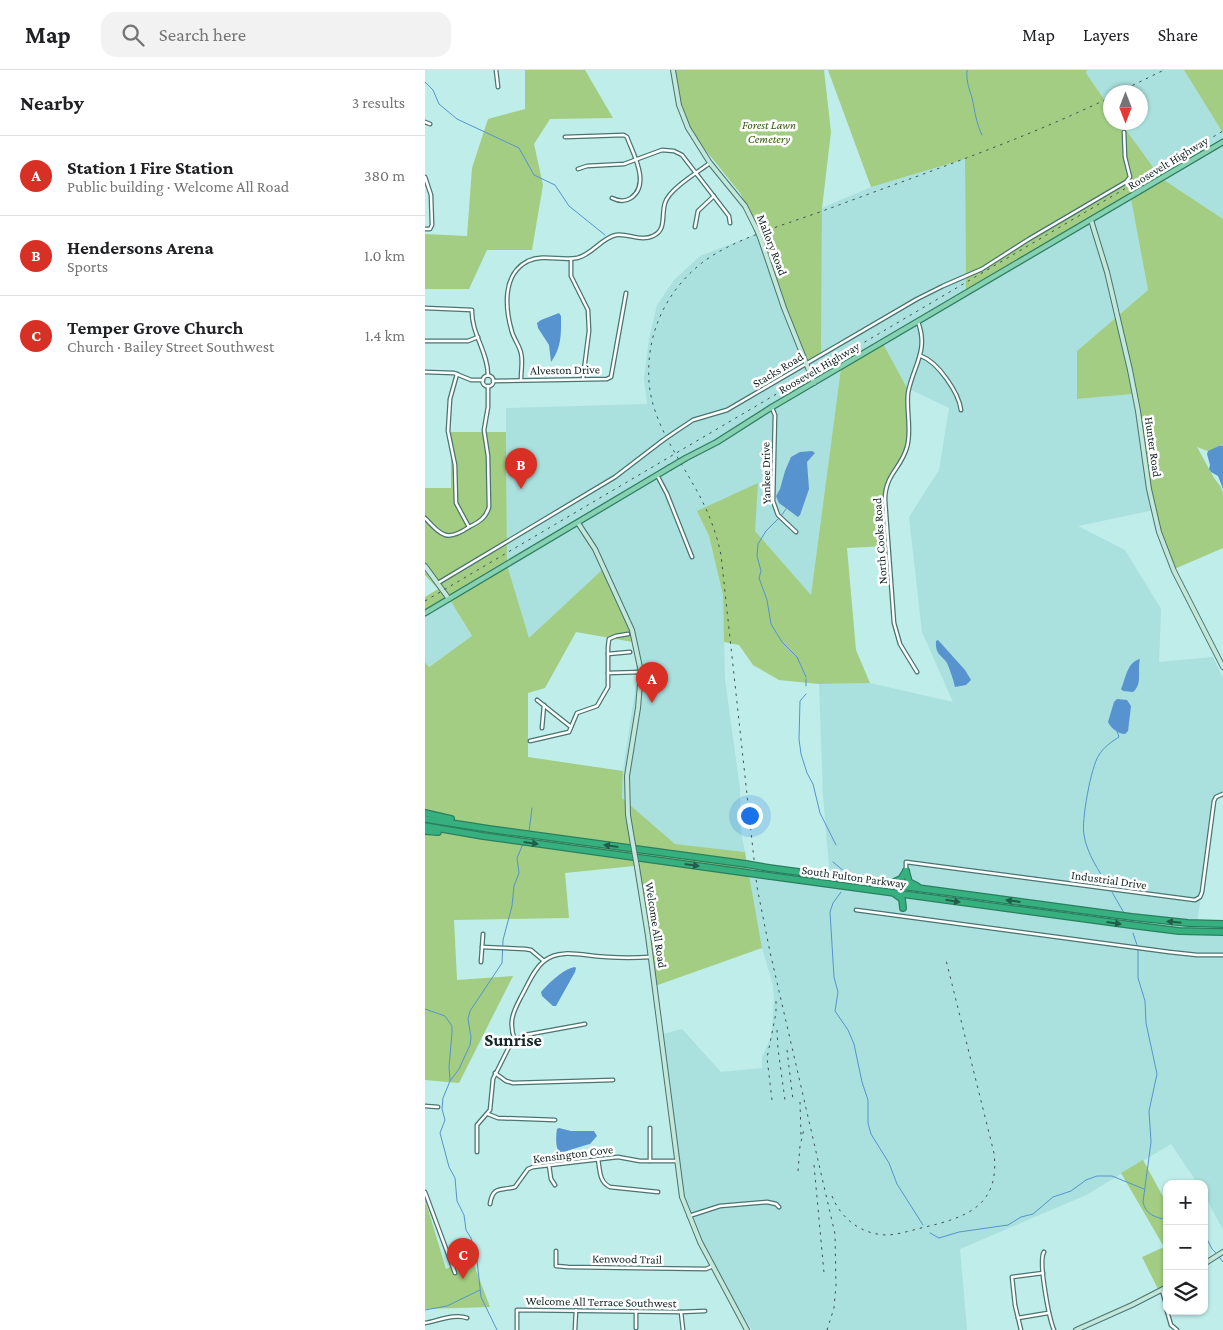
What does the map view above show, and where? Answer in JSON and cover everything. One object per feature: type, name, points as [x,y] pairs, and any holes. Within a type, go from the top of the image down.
[{"type":"highway","points":[[425,813],[489,829]]},
{"type":"highway","points":[[425,818],[489,829]]},
{"type":"highway","points":[[425,826],[483,836]]},
{"type":"highway","name":"South Fulton Parkway","points":[[489,829],[1171,922],[1223,924]]},
{"type":"highway","points":[[425,831],[483,836]]},
{"type":"highway","name":"South Fulton Parkway","points":[[483,836],[1156,928],[1223,932]]},
{"type":"highway","points":[[883,883],[899,881],[904,877],[906,871]]},
{"type":"highway","points":[[906,871],[911,884],[930,890]]},
{"type":"highway","points":[[892,892],[902,899],[903,908]]},
{"type":"highway","points":[[903,908],[907,899],[916,895]]},
{"type":"main road","name":"Roosevelt Highway","points":[[425,613],[1223,142]]},
{"type":"street","points":[[496,70],[498,87]]},
{"type":"street","name":"Mallory Road","points":[[673,70],[677,96],[682,114],[689,128],[710,163],[745,206],[757,230],[814,383]]},
{"type":"street","points":[[425,122],[430,124]]},
{"type":"street","name":"Stacks Road","points":[[438,583],[615,477],[671,434],[693,420],[727,410],[917,299],[982,269],[1126,182],[1130,177],[1125,157],[1124,132]]},
{"type":"street","points":[[565,136],[624,135],[627,137],[641,181],[632,197],[617,201],[612,198]]},
{"type":"street","points":[[578,170],[587,166],[624,164],[662,150],[674,151],[682,154],[697,173],[729,216],[730,223]]},
{"type":"street","points":[[521,379],[521,353],[512,332],[507,301],[508,284],[513,272],[528,261],[537,259],[571,259],[585,255],[607,238],[617,235],[649,238],[659,233],[662,228],[665,203],[668,198],[710,163]]},
{"type":"street","points":[[425,177],[431,195],[432,227],[425,229]]},
{"type":"street","points":[[695,227],[698,211],[713,196]]},
{"type":"street","name":"Hunter Road","points":[[1091,220],[1107,272],[1130,370],[1149,489],[1159,529],[1174,571],[1223,667]]},
{"type":"street","points":[[571,259],[571,276],[588,310],[589,330],[583,378]]},
{"type":"street","name":"Alveston Drive","points":[[493,381],[607,378],[612,376],[626,293]]},
{"type":"street","points":[[425,308],[472,310],[472,320],[488,367],[488,375]]},
{"type":"street","name":"North Cooks Road","points":[[917,672],[900,644],[894,623],[885,500],[887,482],[903,459],[907,447],[909,435],[908,394],[921,356],[922,337],[918,322]]},
{"type":"street","points":[[425,341],[468,342],[478,337]]},
{"type":"street","points":[[921,356],[927,358],[946,378],[961,402],[961,410]]},
{"type":"street","points":[[425,372],[457,374],[471,380],[483,380]]},
{"type":"street","points":[[457,374],[451,394],[448,431],[456,470],[456,503],[469,527]]},
{"type":"street","points":[[483,380],[488,375]]},
{"type":"street","points":[[488,375],[492,377],[493,381],[488,386]]},
{"type":"street","points":[[483,380],[483,384],[488,386]]},
{"type":"street","points":[[425,518],[437,531],[445,536],[456,534],[487,514],[489,507],[489,456],[484,430],[488,407],[488,386]]},
{"type":"street","name":"Yankee Drive","points":[[772,407],[775,415],[773,501],[778,515],[796,532]]},
{"type":"street","points":[[657,475],[667,494],[692,557]]},
{"type":"street","name":"Welcome All Road","points":[[578,523],[595,549],[629,624],[641,672],[638,708],[627,776],[628,815],[650,957],[682,1197],[713,1266],[747,1330]]},
{"type":"street","points":[[425,566],[449,599]]},
{"type":"street","points":[[530,741],[569,732],[577,713],[597,706],[608,687],[609,639],[628,634]]},
{"type":"street","points":[[608,654],[630,652]]},
{"type":"street","points":[[608,673],[641,672]]},
{"type":"street","points":[[537,700],[571,727]]},
{"type":"street","points":[[542,728],[544,705]]},
{"type":"street","name":"Industrial Drive","points":[[906,871],[906,862],[1195,900],[1200,897],[1202,892],[1214,801],[1216,797],[1223,794]]},
{"type":"street","points":[[902,917],[903,908]]},
{"type":"street","points":[[856,910],[1169,952],[1223,955]]},
{"type":"street","points":[[481,962],[483,934]]},
{"type":"street","points":[[482,947],[525,948],[531,950],[544,961]]},
{"type":"street","points":[[515,1040],[511,1027],[513,1013],[534,973],[544,961],[556,955],[570,954],[602,957],[650,957]]},
{"type":"street","points":[[477,1152],[477,1125],[491,1110],[492,1084],[509,1047],[515,1040],[525,1035],[585,1024]]},
{"type":"street","points":[[495,1074],[513,1083],[613,1080]]},
{"type":"street","points":[[425,1106],[438,1106]]},
{"type":"street","points":[[488,1114],[498,1118],[555,1120]]},
{"type":"street","points":[[650,1128],[650,1161]]},
{"type":"street","name":"Kensington Cove","points":[[491,1204],[491,1195],[495,1191],[515,1187],[527,1169],[617,1157],[650,1161],[677,1161]]},
{"type":"street","points":[[598,1159],[601,1179],[605,1185],[657,1192]]},
{"type":"street","points":[[549,1165],[551,1179],[555,1185]]},
{"type":"street","points":[[425,1192],[455,1273]]},
{"type":"street","points":[[689,1216],[713,1208],[727,1206],[767,1202],[776,1204],[779,1207]]},
{"type":"street","name":"Kenwood Trail","points":[[556,1251],[556,1266],[706,1269],[713,1266]]},
{"type":"street","points":[[1044,1252],[1041,1255],[1048,1313],[1054,1330]]},
{"type":"street","points":[[1208,1261],[1223,1252]]},
{"type":"street","points":[[1021,1330],[1012,1277],[1043,1273]]},
{"type":"street","points":[[1076,1330],[1163,1291]]},
{"type":"street","name":"Welcome All Terrace Southwest","points":[[517,1330],[517,1310],[705,1311]]},
{"type":"street","points":[[575,1330],[576,1310]]},
{"type":"street","points":[[636,1312],[636,1328]]},
{"type":"street","points":[[681,1312],[683,1330]]},
{"type":"street","points":[[1018,1318],[1048,1313]]},
{"type":"street","points":[[1168,1315],[1171,1325],[1177,1330]]},
{"type":"street","points":[[425,1323],[462,1316],[467,1318]]},
{"type":"shaded area","points":[[1087,70],[1184,70],[1223,133],[1223,219],[1161,178],[1126,130],[1148,130],[1148,85],[1103,85],[1103,98],[1086,73]]},
{"type":"shaded area","points":[[965,159],[966,292],[1131,198],[1148,290],[1077,351],[1077,399],[1133,394],[1154,510],[1078,526],[1125,550],[1161,609],[1159,662],[1213,657],[1223,678],[1223,796],[1216,799],[1196,929],[1223,926],[1223,1230],[1208,1202],[1208,1180],[1195,1180],[1171,1144],[1086,1195],[960,1249],[967,1330],[752,1330],[726,1291],[687,1218],[659,1035],[682,1029],[721,1072],[762,1068],[762,1057],[771,1037],[774,999],[773,985],[762,948],[748,869],[830,879],[823,796],[819,684],[870,683],[953,702],[922,632],[909,517],[939,470],[949,408],[907,388],[881,340],[841,368],[811,595],[755,531],[697,511],[709,536],[723,595],[725,679],[740,789],[741,833],[745,852],[675,844],[622,798],[623,771],[636,684],[636,660],[633,640],[621,606],[602,571],[529,639],[507,565],[506,408],[647,404],[644,378],[649,339],[657,305],[674,280],[700,256],[757,234],[821,355],[822,208],[871,187]]},
{"type":"shaded area","points":[[450,600],[472,637],[428,667],[425,662],[425,615]]},
{"type":"green space","points":[[525,70],[585,70],[613,118],[550,119],[534,144],[543,185],[532,250],[487,250],[469,289],[425,289],[425,234],[467,236],[472,168],[488,119],[525,109]]},
{"type":"green space","name":"Forest Lawn Cemetery","points":[[675,70],[824,70],[831,132],[822,208],[821,355],[805,363],[757,234],[761,232],[740,193],[703,147],[689,125],[679,96]]},
{"type":"green space","points":[[828,70],[1087,70],[1086,73],[1103,98],[1103,130],[1126,130],[1161,178],[1223,219],[1223,457],[1197,447],[1223,493],[1223,548],[1172,570],[1154,510],[1133,394],[1077,399],[1077,351],[1148,290],[1131,199],[966,292],[965,159],[871,187]]},
{"type":"green space","points":[[1184,70],[1223,70],[1223,133]]},
{"type":"green space","points":[[881,340],[907,388],[909,437],[906,450],[885,491],[888,546],[847,548],[856,650],[870,683],[819,684],[779,680],[753,665],[739,645],[724,642],[723,595],[709,536],[697,511],[758,483],[755,531],[811,595],[841,368]]},
{"type":"green space","points":[[451,432],[506,432],[507,565],[529,638],[602,570],[621,606],[633,642],[576,632],[545,688],[528,693],[528,757],[623,771],[622,798],[675,844],[745,852],[762,948],[655,986],[634,866],[565,873],[569,918],[454,920],[457,980],[513,976],[459,1083],[425,1080],[425,829],[441,827],[425,818],[425,662],[429,667],[472,636],[450,600],[425,615],[425,597],[438,589],[425,575],[425,488],[451,488]]},
{"type":"green space","points":[[1143,1160],[1163,1197],[1163,1245],[1121,1173]]},
{"type":"green space","points":[[425,1199],[446,1269],[471,1257],[490,1307],[425,1309]]},
{"type":"green space","points":[[1163,1247],[1163,1289],[1159,1291],[1142,1257]]},
{"type":"water","points":[[559,313],[561,316],[560,340],[551,362],[549,345],[538,328],[537,323]]},
{"type":"water","points":[[1223,446],[1223,489],[1218,476],[1209,469],[1210,465],[1207,454],[1208,451]]},
{"type":"water","points":[[812,451],[815,453],[807,462],[809,489],[798,517],[779,503],[776,496],[791,457],[800,452]]},
{"type":"water","points":[[938,640],[965,670],[971,680],[966,685],[955,687],[947,663],[937,649],[936,641]]},
{"type":"water","points":[[1140,659],[1139,681],[1136,689],[1133,692],[1123,691],[1121,689],[1127,671],[1132,663]]},
{"type":"water","points":[[1117,699],[1127,700],[1131,706],[1128,731],[1125,734],[1115,730],[1108,722],[1114,702]]},
{"type":"water","points":[[575,967],[575,972],[556,1006],[553,1006],[542,996],[541,992],[561,973]]},
{"type":"water","points":[[557,1129],[571,1131],[594,1131],[597,1136],[590,1144],[560,1153],[556,1142]]},
{"type":"waterway","points":[[967,70],[968,84],[982,135]]},
{"type":"waterway","points":[[425,82],[433,90],[439,104],[457,119],[519,148],[534,175],[555,185],[569,206],[605,235]]},
{"type":"waterway","points":[[781,516],[786,509]]},
{"type":"waterway","points":[[779,518],[766,531],[758,544],[757,556],[761,571],[759,578],[767,600],[771,624],[782,642],[797,657],[806,677]]},
{"type":"waterway","points":[[806,679],[806,686]]},
{"type":"waterway","points":[[806,694],[800,701],[799,739],[801,754],[813,784],[820,813],[836,845]]},
{"type":"waterway","points":[[1109,887],[1088,849],[1083,828],[1085,807],[1096,761],[1101,752],[1119,737],[1117,731]]},
{"type":"waterway","points":[[529,832],[532,808]]},
{"type":"waterway","points":[[497,1330],[481,1297],[477,1260],[471,1238],[466,1230],[464,1215],[457,1201],[455,1178],[449,1167],[440,1133],[445,1120],[442,1109],[443,1098],[470,1045],[471,1037],[468,1019],[470,1011],[502,963],[503,940],[512,906],[514,886],[519,873],[517,858],[523,844]]},
{"type":"waterway","points":[[833,862],[845,872]]},
{"type":"waterway","points":[[841,892],[833,903],[830,912],[834,977],[838,992],[835,1011],[848,1030],[854,1044],[868,1100],[868,1123],[871,1134],[889,1163],[897,1184],[923,1225]]},
{"type":"waterway","points":[[1112,892],[1124,913]]},
{"type":"waterway","points":[[1133,933],[1137,945]]},
{"type":"waterway","points":[[1138,950],[1138,978],[1145,1001],[1146,1023],[1157,1074],[1149,1111],[1151,1142],[1143,1202],[1149,1213],[1163,1219]]},
{"type":"waterway","points":[[425,1009],[445,1016],[452,1026],[450,1080]]},
{"type":"waterway","points":[[930,1233],[939,1238],[959,1232],[1008,1225],[1021,1217],[1033,1214],[1053,1197],[1071,1191],[1086,1180],[1097,1176],[1112,1176],[1144,1189]]},
{"type":"waterway","points":[[1208,1241],[1216,1253]]},
{"type":"waterway","points":[[1219,1257],[1223,1262]]},
{"type":"waterway","points":[[425,1310],[447,1306],[480,1290]]},
{"type":"railway","points":[[1133,85],[1164,70]]},
{"type":"railway","points":[[827,1330],[834,1308],[836,1285],[835,1234],[770,952],[757,887],[721,555],[713,527],[698,492],[659,423],[649,382],[650,349],[659,318],[675,290],[698,266],[711,256],[760,233],[1006,143],[1103,101]]},
{"type":"railway","points":[[425,601],[1223,131]]},
{"type":"railway","points":[[832,1196],[841,1212],[861,1229],[888,1235],[955,1219],[978,1206],[986,1197],[992,1185],[995,1171],[994,1153],[946,960]]},
{"type":"railway","points":[[772,1100],[767,1058],[776,1013],[776,999]]},
{"type":"railway","points":[[777,1030],[785,1100]]},
{"type":"railway","points":[[787,1050],[793,1100]]},
{"type":"railway","points":[[800,1102],[801,1135]]},
{"type":"railway","points":[[798,1171],[800,1146],[804,1129]]},
{"type":"railway","points":[[814,1165],[824,1273]]},
{"type":"place","name":"Hendersons Arena","points":[[521,489]]},
{"type":"place","name":"Station 1 Fire Station","points":[[652,703]]},
{"type":"place","name":"Temper Grove Church","points":[[463,1279]]},
{"type":"district","name":"Sunrise","points":[[513,1040]]}]
